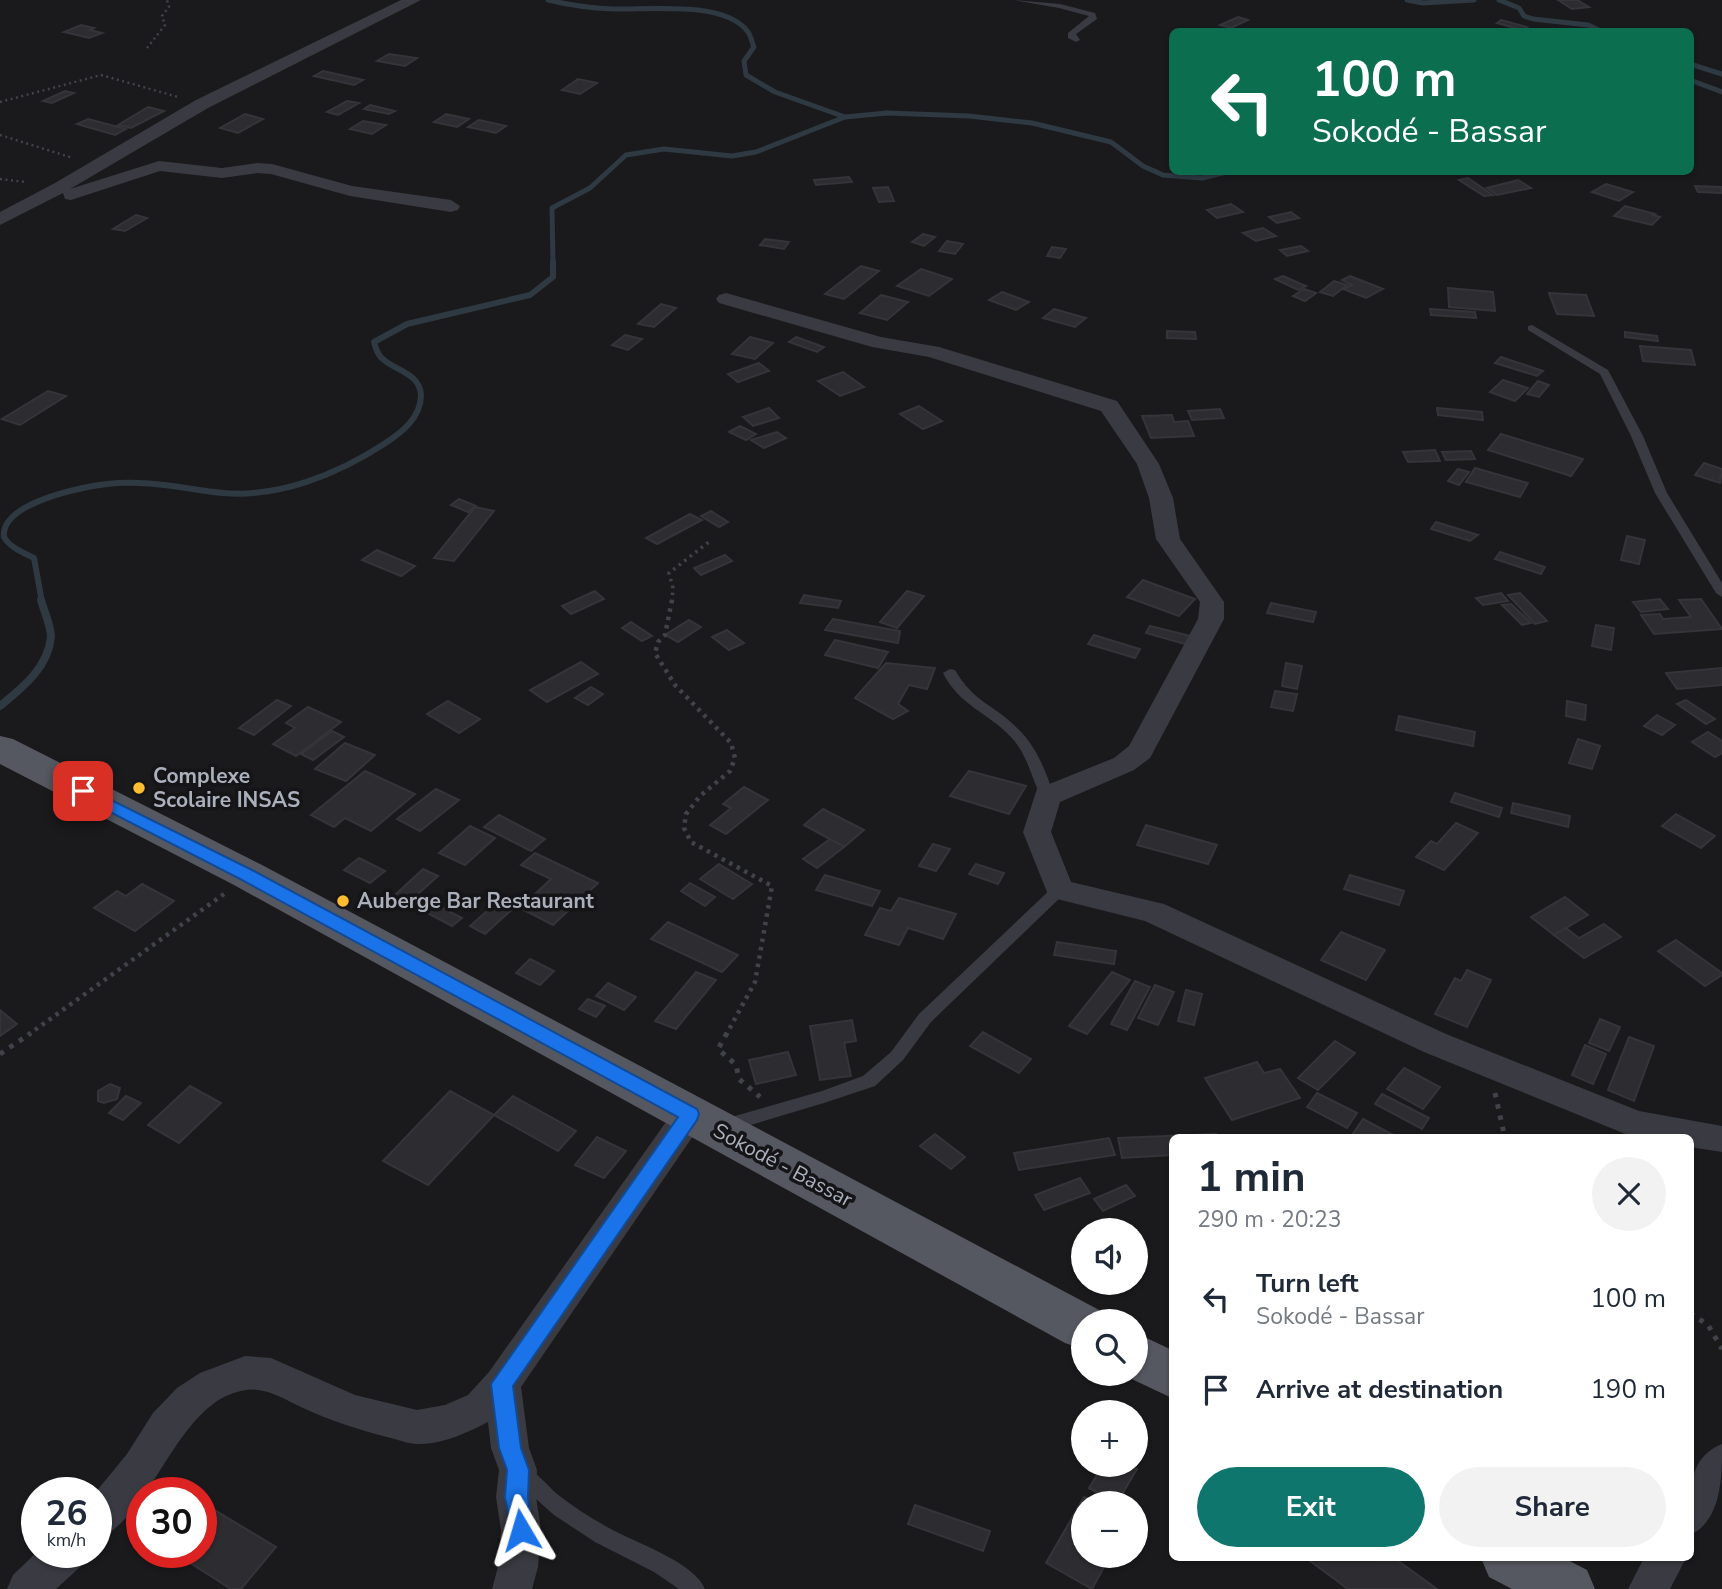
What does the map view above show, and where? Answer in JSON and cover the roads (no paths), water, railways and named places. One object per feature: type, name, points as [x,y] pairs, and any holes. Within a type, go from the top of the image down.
[{"type":"main road","name":"Sokodé - Bassar","points":[[0,748],[248,876],[1071,1321]]},
{"type":"main road","points":[[1148,1362],[1169,1373]]},
{"type":"main road","points":[[1515,1561],[1567,1589]]},
{"type":"street","points":[[0,219],[202,104],[413,0]]},
{"type":"street","points":[[0,219],[159,166],[222,173],[257,168],[272,169],[350,191],[451,206]]},
{"type":"street","points":[[726,299],[879,343],[932,351],[1109,406],[1148,464],[1161,498],[1168,539],[1213,602],[1210,619],[1140,752],[1124,764],[1047,796],[1037,832],[1059,890],[1153,912],[1488,1065],[1635,1124],[1693,1134]]},
{"type":"street","points":[[112,1502],[141,1467],[167,1425],[190,1400],[213,1385],[245,1373],[271,1375],[350,1412],[417,1427],[449,1422],[481,1407],[502,1384],[703,1122]]},
{"type":"street","points":[[1694,1134],[1722,1139]]},
{"type":"street","points":[[502,1384],[510,1448],[518,1470],[516,1497],[521,1530],[518,1567],[512,1589]]},
{"type":"street","points":[[1694,1509],[1722,1462]]},
{"type":"street","points":[[1648,1589],[1664,1561]]},
{"type":"street","points":[[27,1589],[50,1568]]},
{"type":"lane","points":[[1017,0],[1060,6],[1092,15],[1093,19],[1072,33],[1071,36],[1076,40]]},
{"type":"lane","points":[[1532,328],[1604,372],[1637,436],[1661,493],[1722,593]]},
{"type":"lane","points":[[950,673],[956,688],[981,710],[1013,731],[1035,760],[1047,796]]},
{"type":"lane","points":[[703,1122],[767,1114],[869,1081],[897,1056],[925,1018],[1059,890]]},
{"type":"lane","points":[[518,1470],[544,1497],[602,1535],[673,1569],[695,1589]]},
{"type":"waterway","points":[[548,0],[597,8],[685,9],[722,15],[737,22],[750,35],[754,47],[744,61],[746,75],[775,92],[845,117]]},
{"type":"waterway","points":[[1407,0],[1423,3],[1474,0]]},
{"type":"waterway","points":[[1499,0],[1519,8],[1524,16],[1533,19],[1594,28]]},
{"type":"waterway","points":[[1694,65],[1722,74]]},
{"type":"waterway","points":[[1694,82],[1722,92]]},
{"type":"waterway","points":[[845,117],[887,113],[969,116],[1032,123],[1111,142],[1143,166],[1163,175],[1202,178],[1214,175]]},
{"type":"waterway","points":[[553,264],[552,208],[590,188],[626,155],[664,149],[732,156],[756,152],[845,117]]},
{"type":"waterway","points":[[42,602],[34,558],[13,547],[4,537],[6,525],[16,514],[46,498],[97,485],[136,483],[244,494],[286,488],[328,474],[384,444],[403,430],[418,411],[421,395],[417,382],[382,358],[374,342],[407,324],[530,295],[553,277],[553,264]]},
{"type":"waterway","points":[[0,706],[33,676],[49,648],[51,633],[41,600]]},
{"type":"place","name":"Complexe Scolaire INSAS","points":[[139,788]]},
{"type":"place","name":"Auberge Bar Restaurant","points":[[343,901]]}]
